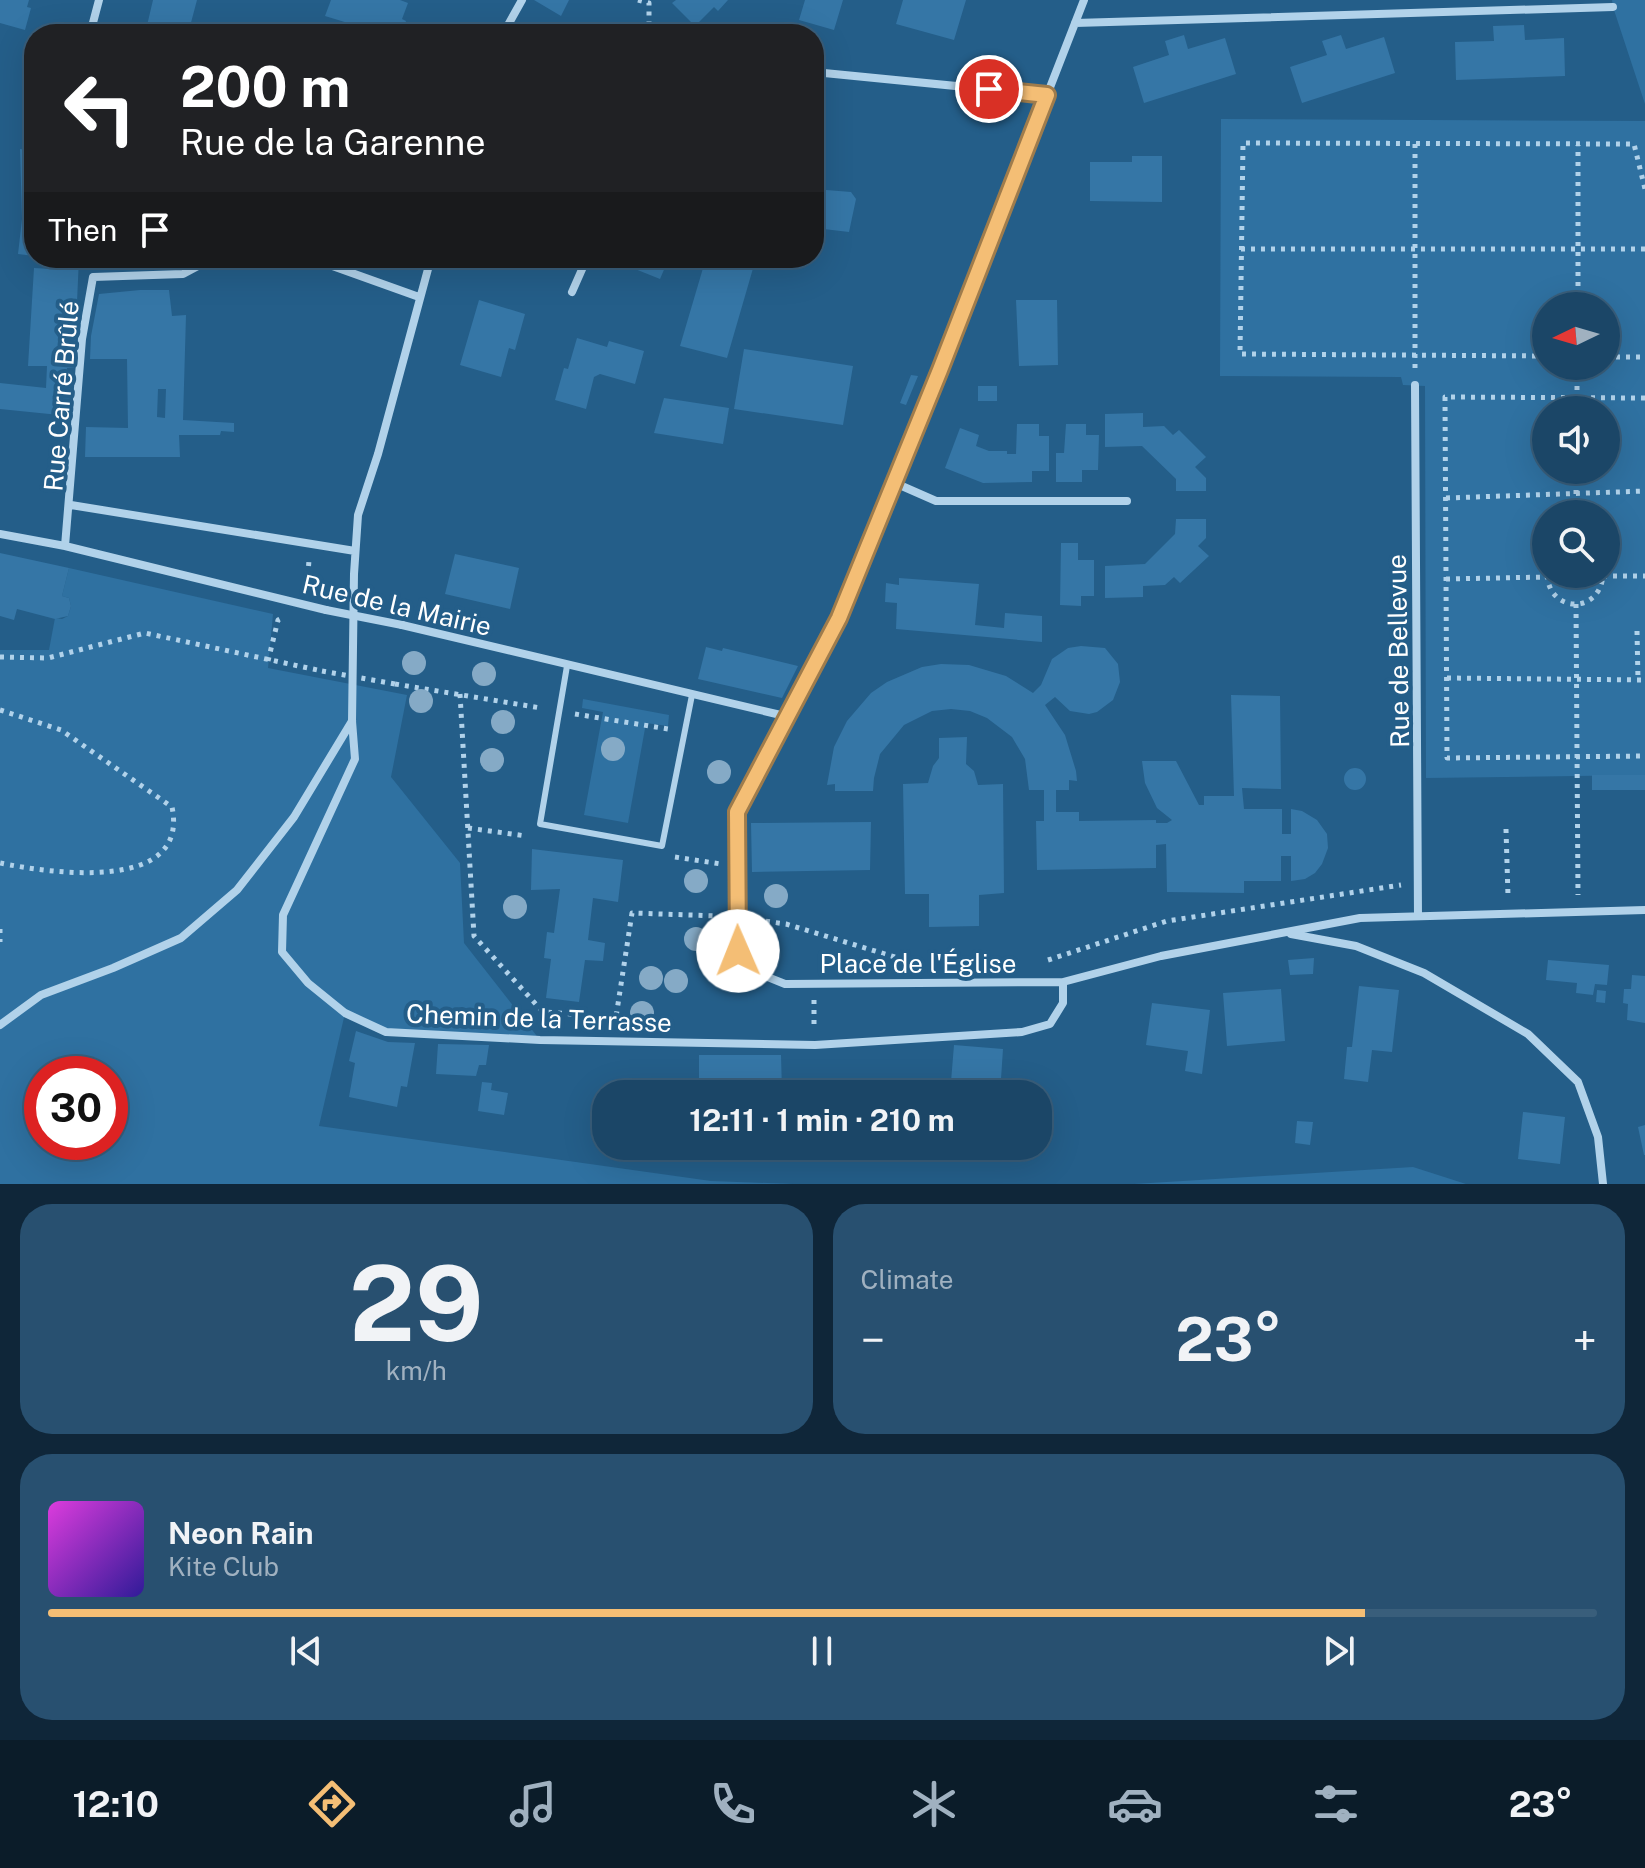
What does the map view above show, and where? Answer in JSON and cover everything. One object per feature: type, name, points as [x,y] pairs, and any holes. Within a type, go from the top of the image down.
[{"type":"street","points":[[93,24],[99,0]]},
{"type":"street","points":[[509,24],[522,0]]},
{"type":"street","points":[[738,916],[737,812],[839,618],[1084,0]]},
{"type":"street","points":[[1075,23],[1613,7]]},
{"type":"street","points":[[824,73],[1047,95]]},
{"type":"street","name":"Rue Carré Brûlé","points":[[65,546],[71,505],[82,339],[93,277],[183,274],[194,268]]},
{"type":"street","points":[[338,268],[419,297]]},
{"type":"street","name":"Chemin de la Terrasse","points":[[428,268],[378,454],[358,515],[352,721],[355,759],[283,915],[282,952],[308,983],[345,1013],[386,1032],[525,1040],[815,1045],[1022,1032],[1050,1024],[1063,1003],[1063,982]]},
{"type":"street","points":[[572,292],[583,268]]},
{"type":"street","name":"Rue de Bellevue","points":[[1415,385],[1418,916]]},
{"type":"street","points":[[895,483],[936,501],[1127,501]]},
{"type":"street","points":[[71,505],[355,551]]},
{"type":"street","name":"Rue de la Mairie","points":[[0,534],[65,546],[785,716]]},
{"type":"street","points":[[0,1025],[41,995],[181,938],[214,910],[237,890],[294,817],[352,721]]},
{"type":"street","points":[[1063,982],[1161,956],[1360,918],[1645,910]]},
{"type":"street","name":"Place de l'Église","points":[[738,916],[738,951],[755,972],[785,984],[1063,982]]},
{"type":"street","points":[[1285,932],[1356,946],[1424,973],[1528,1034],[1578,1082],[1598,1137],[1603,1184]]},
{"type":"lane","points":[[567,666],[540,824],[662,846],[692,695]]},
{"type":"path","points":[[638,0],[649,3],[649,24]]},
{"type":"path","points":[[1532,356],[1240,354],[1243,143],[1634,144],[1645,189]]},
{"type":"path","points":[[1415,144],[1415,385]]},
{"type":"path","points":[[1578,145],[1578,292]]},
{"type":"path","points":[[1241,249],[1645,249]]},
{"type":"path","points":[[1620,357],[1645,357]]},
{"type":"path","points":[[1532,398],[1445,397],[1447,758],[1645,756]]},
{"type":"path","points":[[1620,398],[1645,398]]},
{"type":"path","points":[[1576,484],[1576,500]]},
{"type":"path","points":[[1446,498],[1645,491]]},
{"type":"path","points":[[305,605],[310,545]]},
{"type":"path","points":[[1620,575],[1645,576]]},
{"type":"path","points":[[1446,579],[1532,576]]},
{"type":"path","points":[[1550,588],[1559,599],[1576,604],[1584,603],[1598,593],[1599,588]]},
{"type":"path","points":[[1576,604],[1575,757],[1579,912]]},
{"type":"path","points":[[268,661],[278,620]]},
{"type":"path","points":[[1447,678],[1642,680],[1637,631]]},
{"type":"path","points":[[0,657],[48,658],[145,633],[268,661],[395,684]]},
{"type":"path","points":[[460,694],[474,936],[543,1012],[616,1017],[632,913],[738,916],[786,924],[921,965]]},
{"type":"path","points":[[0,710],[61,730],[172,807],[176,824],[165,851],[137,868],[93,872],[38,871],[0,863]]},
{"type":"path","points":[[1506,829],[1509,914]]},
{"type":"path","points":[[1038,964],[1167,921],[1419,882]]},
{"type":"path","points":[[0,929],[0,942]]},
{"type":"shaded area","points":[[1612,0],[1645,0],[1645,104],[1613,7]]},
{"type":"shaded area","points":[[1221,119],[1645,121],[1645,775],[1426,778],[1425,386],[1403,385],[1401,377],[1220,376]]},
{"type":"shaded area","points":[[69,568],[273,614],[268,668],[407,695],[391,777],[460,863],[464,943],[540,1040],[386,1032],[345,1013],[319,1126],[711,1181],[793,1184],[0,1184],[0,650],[49,650],[55,618],[68,616],[71,606],[69,598],[62,596]]},
{"type":"shaded area","points":[[583,699],[669,715],[668,726],[646,723],[628,823],[584,815],[603,712],[582,708]]},
{"type":"shaded area","points":[[1413,1167],[1466,1184],[1134,1184]]},
{"type":"building","points":[[0,0],[29,0],[27,7],[31,8],[24,30],[0,23]]},
{"type":"building","points":[[153,0],[197,0],[191,24],[147,24]]},
{"type":"building","points":[[331,0],[400,0],[408,3],[402,19],[405,24],[351,24],[325,16]]},
{"type":"building","points":[[534,0],[569,0],[561,16]]},
{"type":"building","points":[[676,0],[728,0],[718,11],[714,7],[697,24],[693,24],[672,3]]},
{"type":"building","points":[[805,0],[843,0],[834,30],[824,27],[824,24],[799,20]]},
{"type":"building","points":[[903,0],[966,0],[954,40],[896,24]]},
{"type":"building","points":[[1524,25],[1525,40],[1564,38],[1565,76],[1456,80],[1455,42],[1494,41],[1493,26]]},
{"type":"building","points":[[1184,35],[1188,49],[1225,38],[1236,74],[1144,103],[1133,67],[1169,55],[1165,41]]},
{"type":"building","points":[[1341,35],[1346,49],[1384,37],[1395,73],[1302,103],[1290,67],[1327,55],[1322,41]]},
{"type":"building","points":[[20,149],[24,150],[24,255],[18,254],[22,219]]},
{"type":"building","points":[[1132,156],[1162,156],[1162,202],[1090,201],[1090,162],[1132,162]]},
{"type":"building","points":[[824,190],[851,192],[856,199],[849,232],[824,229]]},
{"type":"building","points":[[34,268],[79,268],[74,368],[67,368],[69,416],[0,409],[0,383],[46,388],[47,366],[28,366]]},
{"type":"building","points":[[632,268],[665,268],[660,279]]},
{"type":"building","points":[[703,268],[753,268],[727,358],[680,346]]},
{"type":"building","points":[[169,290],[172,316],[186,315],[183,420],[234,423],[234,432],[179,435],[180,457],[85,457],[86,427],[128,428],[127,359],[90,359],[99,294]],"holes":[[[158,389],[166,389],[165,418],[157,417]]]},
{"type":"building","points":[[479,300],[525,314],[515,350],[509,348],[501,377],[460,365]]},
{"type":"building","points":[[1016,300],[1057,300],[1058,365],[1019,366]]},
{"type":"building","points":[[577,338],[607,347],[609,341],[644,351],[635,384],[600,374],[594,377],[586,409],[555,400]]},
{"type":"building","points":[[744,349],[853,366],[843,425],[734,409]]},
{"type":"building","points":[[911,375],[918,376],[906,405],[900,403]]},
{"type":"building","points":[[978,386],[997,386],[997,401],[978,401]]},
{"type":"building","points":[[664,398],[729,408],[723,444],[654,433]]},
{"type":"building","points":[[1143,413],[1143,427],[1164,426],[1173,435],[1179,430],[1206,457],[1195,467],[1206,478],[1206,491],[1176,491],[1176,479],[1142,446],[1105,447],[1105,414]]},
{"type":"building","points":[[1017,424],[1039,424],[1039,436],[1049,436],[1049,471],[1032,471],[1032,482],[983,483],[945,468],[960,428],[979,435],[976,446],[1016,454]]},
{"type":"building","points":[[1066,424],[1086,424],[1086,435],[1099,435],[1098,470],[1082,470],[1082,482],[1056,482],[1056,453],[1064,453]]},
{"type":"building","points":[[1176,519],[1206,519],[1206,538],[1198,546],[1209,556],[1180,583],[1174,577],[1165,585],[1143,586],[1143,597],[1105,598],[1105,566],[1145,564],[1175,534]]},
{"type":"building","points":[[1061,543],[1078,543],[1078,560],[1094,560],[1094,596],[1081,596],[1081,606],[1060,605]]},
{"type":"building","points":[[0,553],[69,568],[62,596],[69,598],[71,606],[68,616],[55,619],[17,609],[14,620],[0,616]]},
{"type":"building","points":[[455,554],[519,568],[510,609],[445,594]]},
{"type":"building","points":[[899,578],[979,584],[975,625],[1004,628],[1005,613],[1042,616],[1042,642],[896,629],[897,603],[885,602],[886,583],[899,585]]},
{"type":"building","points":[[706,647],[722,651],[723,648],[798,666],[782,698],[698,679]]},
{"type":"building","points":[[1068,648],[1105,648],[1118,664],[1120,682],[1113,700],[1097,712],[1070,711],[1055,697],[1045,705],[1065,735],[1076,771],[1077,781],[1069,780],[1069,790],[1056,790],[1056,812],[1079,812],[1079,821],[1156,820],[1156,823],[1167,823],[1172,820],[1157,808],[1145,783],[1142,761],[1176,761],[1199,805],[1204,805],[1204,796],[1234,796],[1231,695],[1280,696],[1281,789],[1242,788],[1244,809],[1282,809],[1282,834],[1291,834],[1291,809],[1302,811],[1317,820],[1327,834],[1328,848],[1315,873],[1305,879],[1291,881],[1291,856],[1281,856],[1281,881],[1244,881],[1244,893],[1167,892],[1166,844],[1156,845],[1156,868],[1037,870],[1036,821],[1044,821],[1044,790],[1029,790],[1025,759],[1012,737],[987,718],[970,711],[932,711],[904,725],[880,754],[873,791],[835,791],[835,784],[827,785],[834,747],[847,721],[871,693],[887,682],[922,667],[969,665],[1006,676],[1033,693],[1041,685],[1052,659]]},
{"type":"building","points":[[967,737],[966,764],[974,771],[978,785],[1003,784],[1004,893],[979,895],[979,926],[929,927],[929,894],[905,894],[903,784],[928,783],[939,758],[939,738]]},
{"type":"building","points":[[1355,768],[1363,771],[1366,779],[1363,787],[1355,790],[1347,787],[1344,779],[1347,771]]},
{"type":"building","points":[[1592,775],[1645,775],[1645,790],[1592,790]]},
{"type":"building","points":[[871,822],[870,870],[752,872],[751,823]]},
{"type":"building","points":[[532,849],[623,860],[618,902],[593,898],[588,940],[605,943],[603,961],[585,960],[579,1002],[546,998],[551,959],[544,958],[547,932],[554,933],[560,889],[531,890]]},
{"type":"building","points":[[1314,958],[1313,974],[1290,975],[1288,960]]},
{"type":"building","points":[[1548,960],[1609,965],[1607,985],[1595,984],[1593,995],[1576,993],[1577,983],[1546,980]]},
{"type":"building","points":[[1632,975],[1645,976],[1645,1023],[1627,1020],[1628,1004],[1623,1003],[1624,989],[1631,989]]},
{"type":"building","points":[[1359,986],[1399,990],[1392,1052],[1372,1050],[1368,1082],[1344,1079],[1347,1047],[1352,1047]]},
{"type":"building","points":[[1281,989],[1285,1041],[1227,1046],[1223,993]]},
{"type":"building","points":[[1597,990],[1606,991],[1605,1003],[1596,1002]]},
{"type":"building","points":[[1152,1003],[1210,1010],[1202,1074],[1185,1071],[1188,1051],[1146,1045]]},
{"type":"building","points":[[356,1031],[388,1042],[415,1043],[407,1087],[401,1086],[397,1107],[349,1097],[355,1063],[349,1061]]},
{"type":"building","points":[[438,1044],[489,1045],[486,1065],[479,1065],[476,1076],[436,1074]]},
{"type":"building","points":[[954,1045],[1003,1049],[1001,1080],[951,1080]]},
{"type":"building","points":[[699,1055],[781,1055],[782,1080],[699,1080]]},
{"type":"building","points":[[482,1082],[492,1083],[491,1090],[508,1093],[504,1115],[478,1111]]},
{"type":"building","points":[[1523,1112],[1565,1117],[1560,1164],[1518,1159]]},
{"type":"building","points":[[1297,1121],[1313,1122],[1310,1145],[1295,1143]]},
{"type":"building","points":[[1645,1125],[1645,1155],[1644,1155],[1638,1127]]},
{"type":"route","points":[[738,951],[737,812],[839,618],[1047,95],[989,89]]}]
